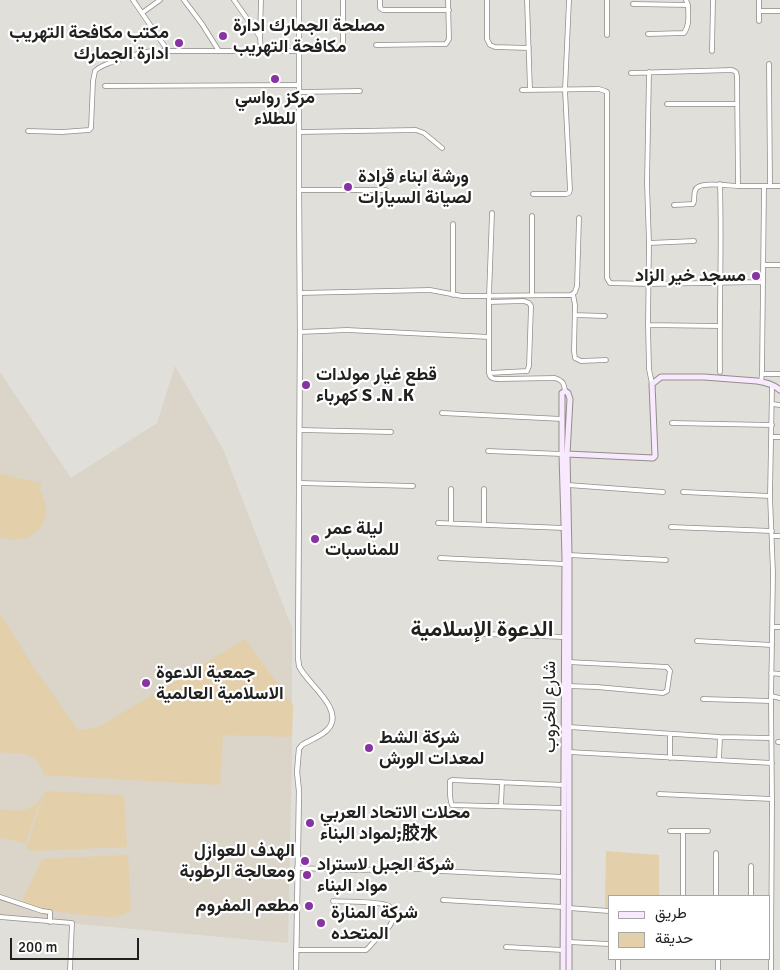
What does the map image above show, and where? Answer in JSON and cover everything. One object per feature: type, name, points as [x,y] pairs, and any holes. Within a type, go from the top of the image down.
[{"type":"main road","points":[[564,454],[654,458],[652,384],[661,377],[678,376],[761,382],[777,387]]},
{"type":"main road","name":"شارع الخروب","points":[[563,970],[566,908],[569,752],[568,686],[566,661],[564,637],[565,564],[562,393],[565,390],[570,398],[564,454],[568,486],[569,555],[566,661],[563,877],[566,908],[569,942],[569,970]]},
{"type":"street","points":[[133,0],[168,51]]},
{"type":"street","points":[[142,13],[160,0]]},
{"type":"street","points":[[184,0],[219,51]]},
{"type":"street","points":[[234,0],[260,37]]},
{"type":"street","points":[[261,0],[260,37],[262,51]]},
{"type":"street","points":[[296,970],[299,791],[297,764],[299,748],[328,729],[332,721],[330,706],[318,689],[302,672],[298,658],[300,483],[299,0]]},
{"type":"street","points":[[343,0],[343,44]]},
{"type":"street","points":[[380,0],[380,8],[383,10],[449,10]]},
{"type":"street","points":[[376,45],[446,44],[449,39],[448,0]]},
{"type":"street","points":[[487,0],[487,39],[490,45],[496,47],[529,48]]},
{"type":"street","points":[[528,0],[530,90]]},
{"type":"street","points":[[533,194],[569,193],[565,90],[569,0]]},
{"type":"street","points":[[607,0],[607,35]]},
{"type":"street","points":[[712,51],[713,0]]},
{"type":"street","points":[[759,0],[759,21]]},
{"type":"street","points":[[633,4],[687,2],[689,18],[684,33],[648,34]]},
{"type":"street","points":[[759,10],[780,11]]},
{"type":"street","points":[[28,132],[86,132],[89,130],[91,128],[94,75],[98,68],[147,52],[299,51]]},
{"type":"street","points":[[769,64],[770,186]]},
{"type":"street","points":[[631,73],[734,70],[736,72],[738,186]]},
{"type":"street","points":[[649,72],[647,183],[650,243],[648,325],[649,370],[652,384]]},
{"type":"street","points":[[105,86],[299,84]]},
{"type":"street","points":[[522,90],[599,89],[607,92],[607,278],[609,282],[612,284],[763,282]]},
{"type":"street","points":[[298,92],[360,91]]},
{"type":"street","points":[[667,104],[737,104]]},
{"type":"street","points":[[299,132],[416,130],[424,133],[442,148]]},
{"type":"street","points":[[674,205],[693,204],[695,202],[694,191],[699,186],[720,184],[780,186]]},
{"type":"street","points":[[720,184],[720,372]]},
{"type":"street","points":[[761,382],[764,186]]},
{"type":"street","points":[[299,190],[386,190]]},
{"type":"street","points":[[492,213],[489,296],[490,376],[500,379],[555,378],[564,383],[565,390]]},
{"type":"street","points":[[532,216],[532,296]]},
{"type":"street","points":[[579,218],[577,286],[573,294],[575,305],[575,358],[581,361],[606,360]]},
{"type":"street","points":[[453,224],[453,294]]},
{"type":"street","points":[[650,243],[694,242]]},
{"type":"street","points":[[763,265],[780,265]]},
{"type":"street","points":[[300,293],[436,290],[462,296],[573,294]]},
{"type":"street","points":[[489,302],[524,301],[530,303],[531,306],[529,370],[523,372],[489,373]]},
{"type":"street","points":[[575,315],[605,316]]},
{"type":"street","points":[[648,325],[720,326]]},
{"type":"street","points":[[300,332],[347,330],[489,337]]},
{"type":"street","points":[[762,374],[780,374]]},
{"type":"street","points":[[770,970],[772,763],[770,701],[773,573],[770,496],[772,404],[777,387]]},
{"type":"street","points":[[772,404],[780,404]]},
{"type":"street","points":[[442,413],[562,419]]},
{"type":"street","points":[[672,423],[772,425]]},
{"type":"street","points":[[300,430],[391,432]]},
{"type":"street","points":[[772,436],[780,437]]},
{"type":"street","points":[[488,451],[564,454]]},
{"type":"street","points":[[300,483],[413,486]]},
{"type":"street","points":[[568,486],[663,492]]},
{"type":"street","points":[[450,489],[451,523]]},
{"type":"street","points":[[484,489],[484,524]]},
{"type":"street","points":[[683,492],[770,496]]},
{"type":"street","points":[[438,522],[564,528]]},
{"type":"street","points":[[671,527],[772,533],[780,536]]},
{"type":"street","points":[[569,555],[666,560]]},
{"type":"street","points":[[440,558],[565,564]]},
{"type":"street","points":[[773,573],[780,573]]},
{"type":"street","points":[[772,627],[780,627]]},
{"type":"street","points":[[458,633],[564,637]]},
{"type":"street","points":[[697,641],[772,645]]},
{"type":"street","points":[[566,661],[667,667],[670,671],[667,691],[663,692],[568,686]]},
{"type":"street","points":[[771,673],[780,674]]},
{"type":"street","points":[[771,696],[780,698]]},
{"type":"street","points":[[703,699],[770,701]]},
{"type":"street","points":[[569,727],[720,737],[771,738]]},
{"type":"street","points":[[670,734],[670,758]]},
{"type":"street","points":[[719,760],[720,737]]},
{"type":"street","points":[[569,752],[772,763]]},
{"type":"street","points":[[564,785],[452,780],[450,782],[450,802],[452,805],[564,808]]},
{"type":"street","points":[[501,806],[502,782]]},
{"type":"street","points":[[659,794],[772,800]]},
{"type":"street","points":[[670,831],[708,831]]},
{"type":"street","points":[[683,831],[683,895]]},
{"type":"street","points":[[716,853],[716,895]]},
{"type":"street","points":[[751,866],[751,895]]},
{"type":"street","points":[[297,868],[354,870],[420,869]]},
{"type":"street","points":[[440,870],[563,877]]},
{"type":"street","points":[[0,897],[50,912],[50,922]]},
{"type":"street","points":[[443,900],[608,911]]},
{"type":"street","points":[[296,950],[366,950],[387,929],[392,921],[392,910],[388,906],[333,901]]},
{"type":"street","points":[[0,918],[72,923],[70,970]]},
{"type":"street","points":[[569,942],[608,944]]},
{"type":"street","points":[[506,947],[563,950]]},
{"type":"shaded area","name":"جمعية الدعوة الاسلامية العالمية","points":[[175,366],[223,449],[292,628],[292,753],[288,943],[0,917],[0,372],[71,478],[157,423]]},
{"type":"green space","points":[[0,474],[41,483],[40,490],[46,504],[46,517],[41,527],[29,537],[12,540],[0,537]]},
{"type":"green space","points":[[0,613],[32,665],[78,730],[99,727],[245,639],[293,705],[292,737],[223,735],[220,785],[44,775],[39,763],[32,757],[23,754],[0,752]]},
{"type":"green space","points":[[45,791],[124,795],[127,847],[33,851],[26,848]]},
{"type":"green space","points":[[42,796],[25,844],[2,837],[0,841],[1,809],[27,809]]},
{"type":"green space","points":[[606,851],[659,855],[659,895],[608,895],[608,908],[605,908]]},
{"type":"green space","points":[[128,855],[131,909],[125,914],[111,917],[85,915],[48,910],[22,902],[42,859]]},
{"type":"place","name":"مصلحة الجمارك ادارة مكافحة التهريب","points":[[223,36]]},
{"type":"place","name":"مكتب مكافحة التهريب ادارة الجمارك","points":[[179,43]]},
{"type":"place","name":"مركز رواسي للطلاء","points":[[275,79]]},
{"type":"place","name":"ورشة ابناء قرادة لصيانة السيارات","points":[[348,187]]},
{"type":"place","name":"مسجد خير الزاد","points":[[756,276]]},
{"type":"place","name":"قطع غيار مولدات كهرباء S .N .K","points":[[306,385]]},
{"type":"place","name":"ليلة عمر للمناسبات","points":[[315,539]]},
{"type":"place","name":"جمعية الدعوة الاسلامية العالمية","points":[[146,683]]},
{"type":"place","name":"شركة الشط لمعدات الورش","points":[[369,748]]},
{"type":"place","name":"محلات الاتحاد العربي لمواد البناء;胶水","points":[[310,823]]},
{"type":"place","name":"الهدف للعوازل ومعالجة الرطوبة","points":[[305,861]]},
{"type":"place","name":"شركة الجبل لاستراد مواد البناء","points":[[307,875]]},
{"type":"place","name":"مطعم المفروم","points":[[309,906]]},
{"type":"place","name":"شركة المنارة المتحده","points":[[321,923]]},
{"type":"district","name":"الدعوة الإسلامية","points":[[482,630]]}]
